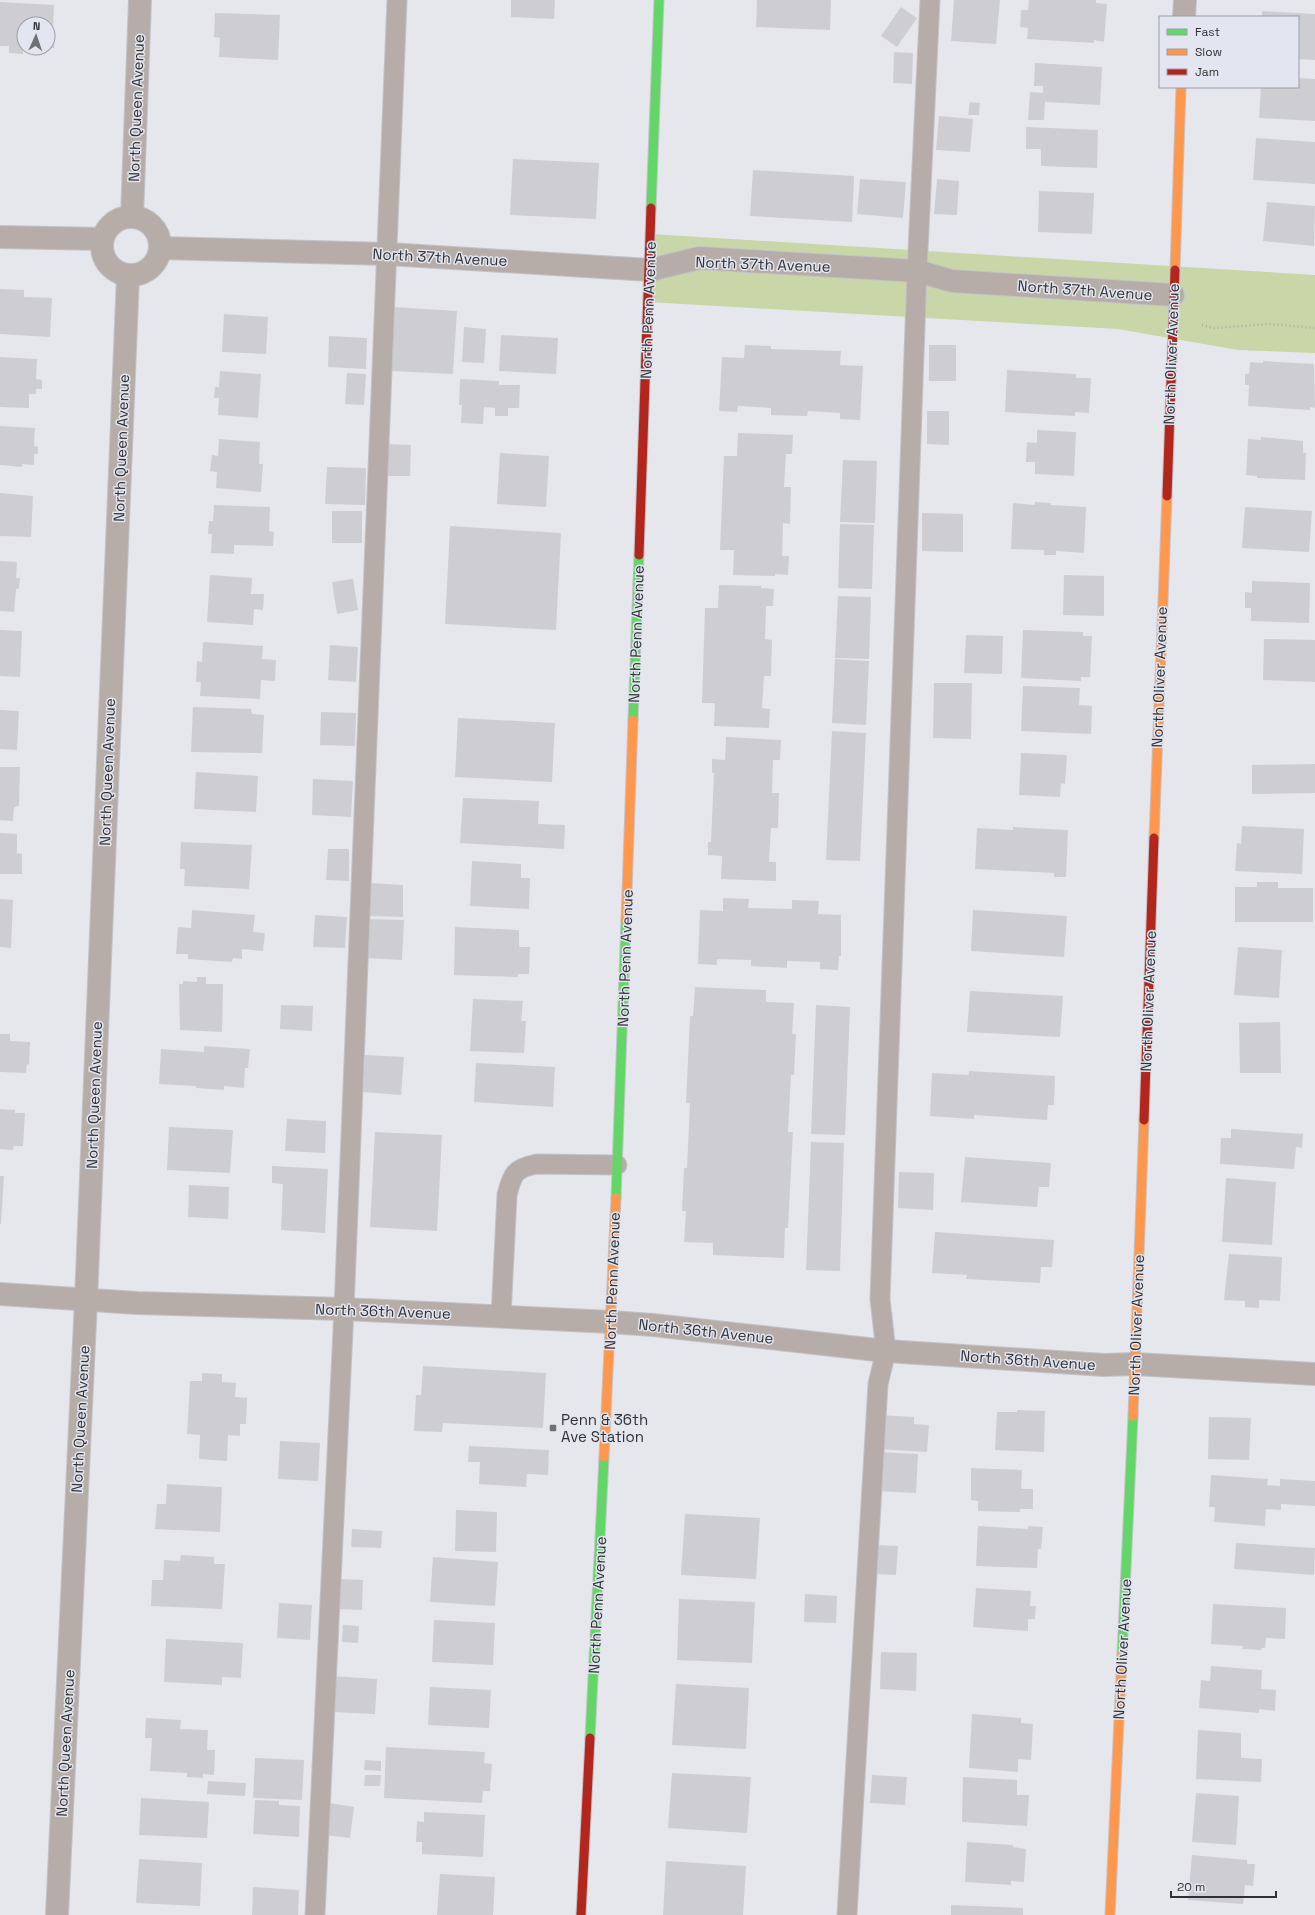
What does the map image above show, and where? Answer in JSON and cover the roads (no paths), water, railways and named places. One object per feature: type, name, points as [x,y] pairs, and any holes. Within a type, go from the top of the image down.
[{"type":"main road","name":"North Penn Avenue","points":[[582,1915],[611,1322],[660,0]]},
{"type":"main road","name":"North Oliver Avenue","points":[[1110,1915],[1135,1364],[1181,88]]},
{"type":"street","name":"North Queen Avenue","points":[[132,217],[140,0]]},
{"type":"street","points":[[1184,0],[1184,16]]},
{"type":"street","points":[[132,217],[141,219],[155,230],[159,238],[160,248],[158,257],[146,271],[138,275],[128,276],[118,273],[110,267],[104,259],[101,249],[102,239],[106,230],[113,223],[122,218],[132,217]]},
{"type":"street","points":[[0,237],[102,239]]},
{"type":"street","name":"North 37th Avenue","points":[[160,248],[388,254],[650,270],[699,258],[917,272],[952,281],[1173,295]]},
{"type":"street","name":"North Queen Avenue","points":[[57,1915],[86,1300],[128,276]]},
{"type":"street","name":"North 36th Avenue","points":[[0,1294],[145,1303],[344,1309],[611,1322],[653,1325],[886,1351],[1104,1365],[1135,1364],[1315,1374]]},
{"type":"lane","points":[[315,1915],[344,1309],[388,254],[397,0]]},
{"type":"lane","points":[[847,1915],[878,1384],[886,1351],[880,1299],[917,272],[930,0]]},
{"type":"lane","points":[[501,1316],[507,1195],[510,1180],[516,1172],[525,1166],[537,1164],[617,1165]]},
{"type":"place","name":"Penn & 36th Ave Station","points":[[553,1428]]}]
